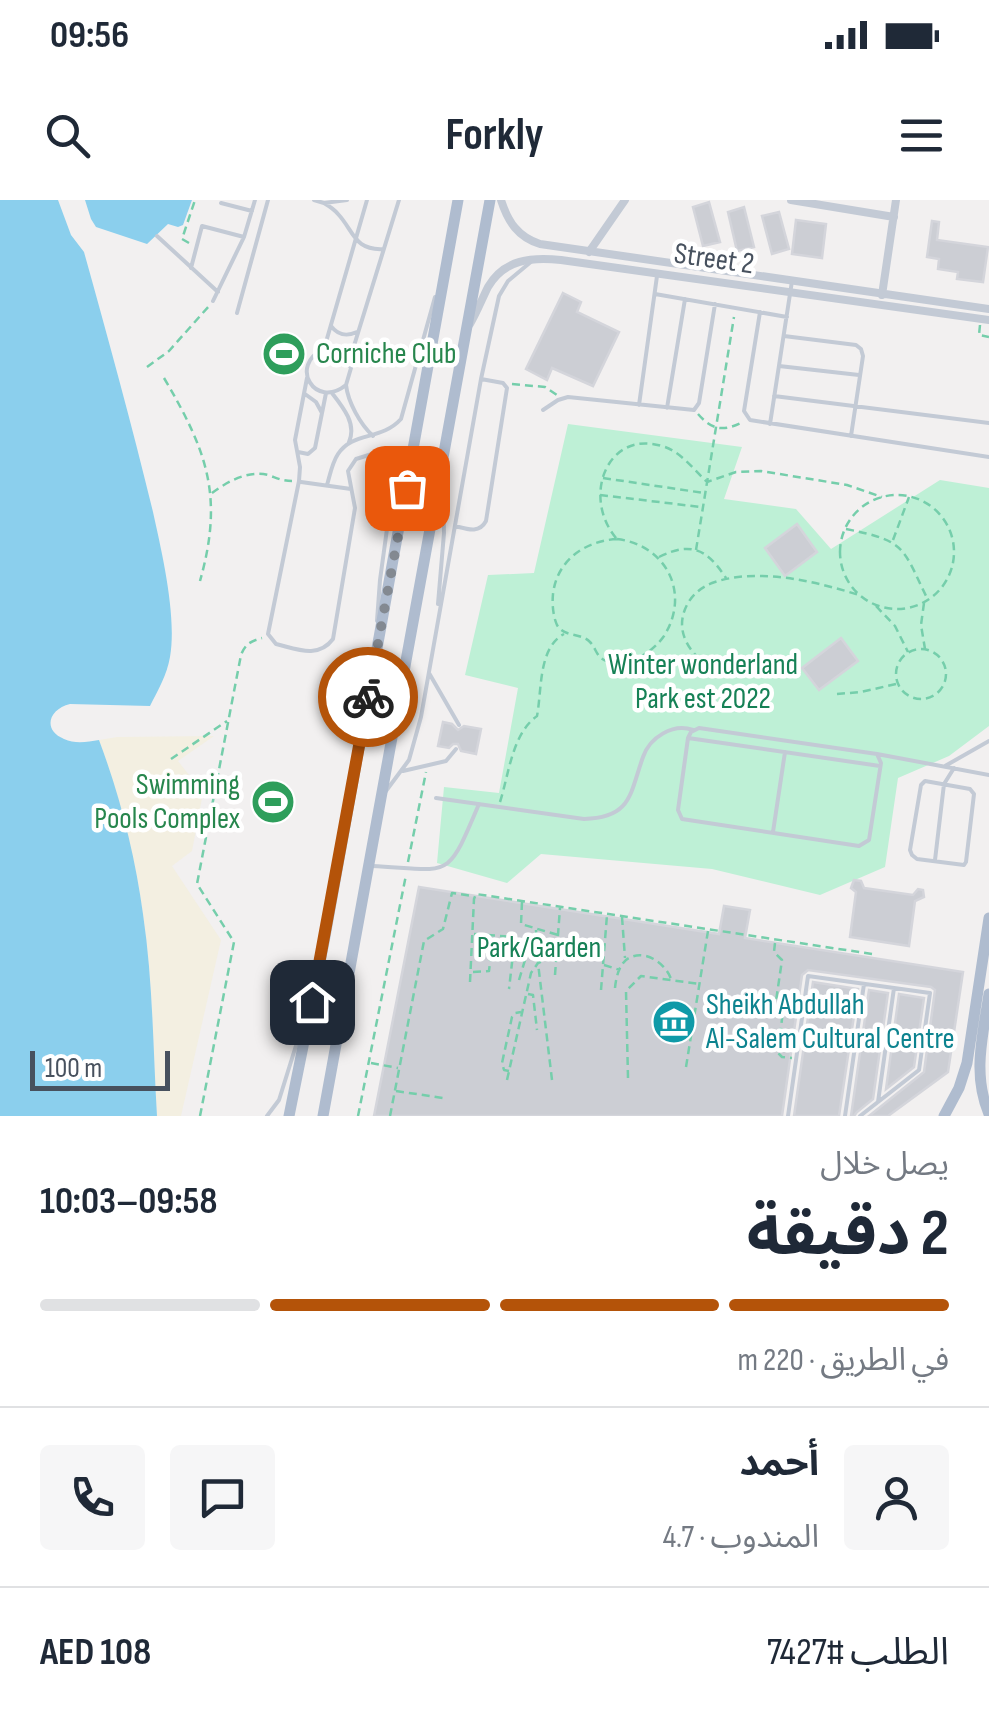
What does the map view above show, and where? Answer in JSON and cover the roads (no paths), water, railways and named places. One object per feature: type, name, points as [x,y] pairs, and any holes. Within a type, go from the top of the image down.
[{"type":"main road","points":[[289,1116],[458,200]]},
{"type":"main road","points":[[322,1116],[490,200]]},
{"type":"main road","points":[[951,1116],[967,1063],[989,918]]},
{"type":"main road","points":[[989,994],[979,1073],[989,1114]]},
{"type":"street","name":"Street 2","points":[[502,200],[508,218],[524,238],[540,244],[989,310]]},
{"type":"street","points":[[596,265],[593,252],[626,200]]},
{"type":"street","points":[[792,200],[894,218]]},
{"type":"street","points":[[881,305],[896,200]]},
{"type":"street","points":[[468,328],[496,276],[514,263],[535,258]]},
{"type":"street","name":"Street 2","points":[[535,258],[989,320]]},
{"type":"lane","points":[[213,301],[244,238],[255,200]]},
{"type":"lane","points":[[237,313],[268,200]]},
{"type":"lane","points":[[314,200],[339,214],[355,238],[368,248],[384,248]]},
{"type":"lane","points":[[324,203],[347,200]]},
{"type":"lane","points":[[324,349],[367,200]]},
{"type":"lane","points":[[349,362],[399,200]]},
{"type":"lane","points":[[221,203],[252,211]]},
{"type":"lane","points":[[191,268],[202,226],[244,238]]},
{"type":"lane","points":[[157,236],[218,292]]},
{"type":"lane","points":[[383,795],[409,760],[421,717],[481,379],[503,288],[535,258]]},
{"type":"lane","points":[[349,442],[392,428],[404,412],[428,317],[448,264]]},
{"type":"lane","points":[[639,405],[658,274]]},
{"type":"lane","points":[[770,424],[792,281]]},
{"type":"lane","points":[[655,294],[787,316]]},
{"type":"lane","points":[[667,408],[685,299]]},
{"type":"lane","points":[[543,410],[562,398],[694,410],[700,403],[715,304]]},
{"type":"lane","points":[[760,312],[744,410],[748,419],[989,457]]},
{"type":"lane","points":[[331,326],[346,336],[360,330]]},
{"type":"lane","points":[[784,336],[856,344],[863,353],[851,436]]},
{"type":"lane","points":[[328,485],[336,457],[353,434],[352,424],[329,393],[314,388],[308,378],[306,370],[312,356],[330,349],[342,353],[349,362],[351,374],[346,392],[362,424],[373,436]]},
{"type":"lane","points":[[779,366],[860,376]]},
{"type":"lane","points":[[308,378],[295,440],[299,481],[269,636],[276,644],[312,652],[326,648],[333,639],[355,508],[349,466],[361,456],[377,455],[392,474],[374,664]]},
{"type":"lane","points":[[455,526],[478,530],[486,521],[508,393],[506,385],[481,379]]},
{"type":"lane","points":[[296,448],[301,454],[312,452],[329,393],[346,385]]},
{"type":"lane","points":[[304,394],[322,412]]},
{"type":"lane","points":[[774,396],[989,424]]},
{"type":"lane","points":[[436,628],[444,533],[442,463]]},
{"type":"lane","points":[[299,481],[351,488]]},
{"type":"lane","points":[[428,673],[460,725]]},
{"type":"lane","points":[[436,798],[584,819],[605,816],[615,812],[630,796],[642,758],[652,743],[673,729],[688,728],[876,754],[989,776]]},
{"type":"lane","points":[[693,730],[688,738],[680,818],[859,846],[870,836],[880,766],[876,754]]},
{"type":"lane","points":[[688,738],[880,766]]},
{"type":"lane","points":[[945,766],[989,740]]},
{"type":"lane","points":[[403,771],[446,761],[456,750]]},
{"type":"lane","points":[[773,834],[785,752]]},
{"type":"lane","points":[[935,862],[944,784],[954,768]]},
{"type":"lane","points":[[925,781],[944,784],[970,789],[974,794],[964,865],[913,858],[910,850],[921,785],[925,781]]},
{"type":"lane","points":[[370,866],[433,870],[445,866],[454,859],[478,804]]},
{"type":"lane","points":[[788,1116],[808,976],[930,993],[919,1070],[860,1116]]},
{"type":"lane","points":[[845,1116],[864,984]]},
{"type":"lane","points":[[878,1102],[894,988]]},
{"type":"lane","points":[[267,1116],[279,1100],[312,1002]]},
{"type":"water","points":[[0,200],[58,200],[71,235],[84,252],[137,447],[164,565],[172,641],[167,670],[150,706],[70,704],[57,710],[51,720],[57,735],[68,741],[99,740],[120,804],[136,870],[146,939],[157,1116],[0,1116]]},
{"type":"water","points":[[85,200],[192,200],[183,225],[168,224],[147,244],[96,227]]},
{"type":"place","name":"Corniche Club","points":[[284,354]]},
{"type":"place","name":"Swimming Pools Complex","points":[[273,802]]},
{"type":"place","name":"Sheikh Abdullah Al-Salem Cultural Centre","points":[[674,1022]]},
{"type":"park label","name":"Winter wonderland Park est 2022","points":[[703,682]]},
{"type":"park label","name":"Park/Garden","points":[[539,948]]}]
